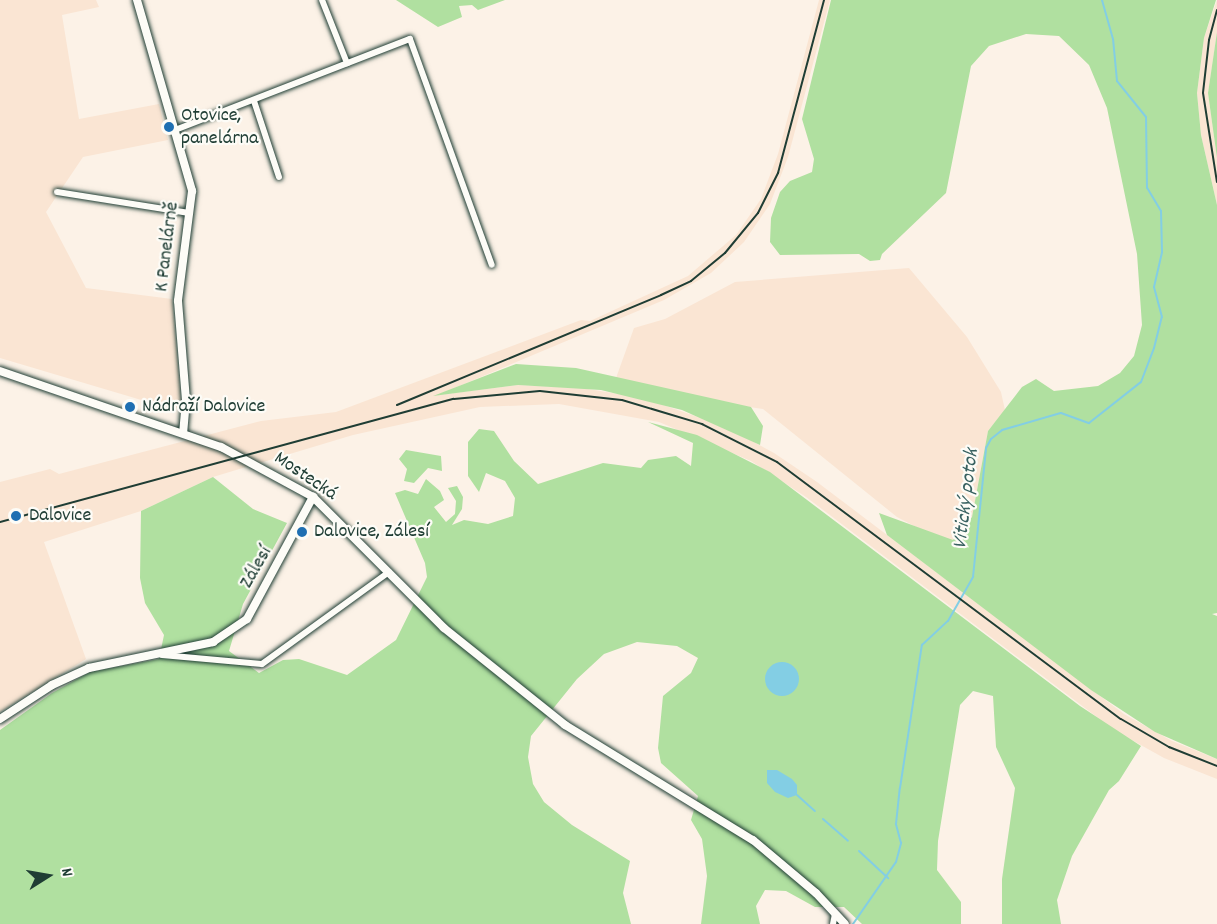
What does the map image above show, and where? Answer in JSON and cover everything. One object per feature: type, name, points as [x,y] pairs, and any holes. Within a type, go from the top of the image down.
[{"type":"street","name":"K Panelárně","points":[[137,0],[192,191],[178,301],[186,400],[183,432]]},
{"type":"street","points":[[322,0],[347,63]]},
{"type":"street","points":[[175,130],[410,39],[492,265]]},
{"type":"street","points":[[254,101],[279,177]]},
{"type":"street","points":[[57,192],[189,213]]},
{"type":"street","name":"Mostecká","points":[[0,371],[183,432],[240,455],[312,497],[444,628],[565,726],[753,840],[844,924]]},
{"type":"street","name":"Zálesí","points":[[155,654],[213,642],[247,619],[312,497]]},
{"type":"street","points":[[0,719],[52,685],[89,668],[155,654],[262,664],[389,572]]},
{"type":"street","points":[[833,924],[835,914]]},
{"type":"shaded area","points":[[0,0],[96,0],[99,7],[62,15],[79,119],[159,104],[168,140],[83,157],[46,212],[86,288],[172,299],[181,402],[175,410],[0,358]]},
{"type":"shaded area","points":[[819,0],[830,0],[788,157],[770,204],[744,242],[711,273],[664,300],[438,395],[518,385],[582,388],[643,398],[724,426],[774,453],[817,482],[1124,714],[1172,741],[1217,759],[1217,779],[1164,758],[1114,730],[806,497],[751,461],[659,422],[559,404],[480,407],[353,435],[213,477],[141,511],[44,542],[86,659],[0,712],[0,482],[50,469],[59,474],[261,421],[336,412],[581,320],[590,321],[688,276],[736,235],[761,199],[778,154]]},
{"type":"shaded area","points":[[1217,0],[1217,32],[1208,93],[1217,158],[1217,205],[1201,135],[1197,93],[1204,38]]},
{"type":"shaded area","points":[[909,268],[967,337],[1001,392],[1005,410],[988,431],[972,517],[953,540],[939,539],[897,517],[763,409],[715,402],[616,378],[634,328],[665,319],[735,282]]},
{"type":"green space","points":[[396,0],[505,0],[478,10],[472,5],[459,6],[462,17],[438,27]]},
{"type":"green space","points":[[831,0],[1216,0],[1204,38],[1197,93],[1201,135],[1217,205],[1217,613],[1212,614],[1217,616],[1217,759],[1155,732],[1091,690],[887,535],[879,513],[953,540],[972,517],[988,431],[1022,387],[1036,379],[1054,391],[1098,386],[1120,373],[1134,356],[1142,325],[1137,254],[1107,108],[1089,65],[1059,36],[1026,34],[989,46],[971,66],[946,193],[882,254],[880,260],[870,261],[859,254],[780,255],[770,242],[771,218],[780,192],[790,181],[812,172],[814,159],[802,119]]},
{"type":"green space","points":[[1217,32],[1217,158],[1208,93]]},
{"type":"green space","points":[[516,364],[576,368],[751,407],[763,426],[760,445],[682,410],[601,390],[518,385],[433,396]]},
{"type":"green space","points":[[648,422],[697,435],[770,472],[1080,706],[1141,746],[1119,781],[1109,790],[1072,856],[1057,900],[1061,924],[1002,924],[1002,879],[1015,788],[996,747],[993,696],[973,691],[960,705],[938,841],[937,870],[961,902],[961,924],[862,924],[844,907],[815,907],[786,891],[765,890],[756,906],[760,924],[701,924],[707,876],[702,839],[691,820],[698,796],[661,763],[658,748],[663,696],[691,673],[698,658],[677,646],[637,642],[604,654],[577,679],[531,736],[528,757],[533,784],[544,802],[572,825],[630,861],[623,893],[631,924],[0,924],[0,730],[52,693],[90,672],[159,659],[164,635],[145,603],[140,578],[141,511],[213,477],[253,509],[287,523],[243,604],[229,651],[259,673],[283,660],[299,659],[347,675],[396,640],[427,577],[425,563],[395,493],[405,490],[418,494],[426,479],[440,491],[444,500],[434,507],[446,522],[455,514],[456,501],[448,488],[457,486],[463,497],[462,509],[452,525],[464,520],[488,524],[513,516],[515,498],[505,481],[486,473],[479,492],[468,476],[468,442],[479,429],[494,431],[514,461],[538,484],[603,463],[641,468],[648,460],[676,456],[691,466],[693,443]]},
{"type":"green space","points":[[406,450],[441,456],[442,471],[428,468],[414,483],[404,481],[407,469],[399,459]]},
{"type":"water","points":[[782,662],[794,667],[799,679],[794,691],[782,696],[770,691],[765,679],[770,667]]},
{"type":"water","points":[[767,770],[777,770],[792,779],[797,785],[797,795],[788,798],[775,792],[767,783]]},
{"type":"waterway","name":"Vitický potok","points":[[853,924],[896,862],[901,843],[896,824],[900,788],[922,645],[948,621],[973,577],[986,448],[991,439],[1002,430],[1061,413],[1089,423],[1141,382],[1154,348],[1162,317],[1154,287],[1162,252],[1161,211],[1147,188],[1146,117],[1117,81],[1113,39],[1102,0]]},
{"type":"waterway","points":[[797,795],[815,811]]},
{"type":"waterway","points":[[823,819],[848,841]]},
{"type":"waterway","points":[[859,851],[888,878]]},
{"type":"railway","points":[[397,405],[661,295],[691,281],[725,253],[758,213],[778,173],[824,0]]},
{"type":"railway","points":[[1217,10],[1209,40],[1203,93],[1217,182]]},
{"type":"railway","points":[[0,522],[454,399],[540,391],[622,400],[702,424],[777,462],[1121,719],[1169,747],[1217,766]]},
{"type":"place","name":"Otovice, panelárna","points":[[169,127]]},
{"type":"place","name":"Nádraží Dalovice","points":[[130,407]]},
{"type":"place","name":"Dalovice","points":[[16,516]]},
{"type":"place","name":"Dalovice, Zálesí","points":[[302,532]]}]
